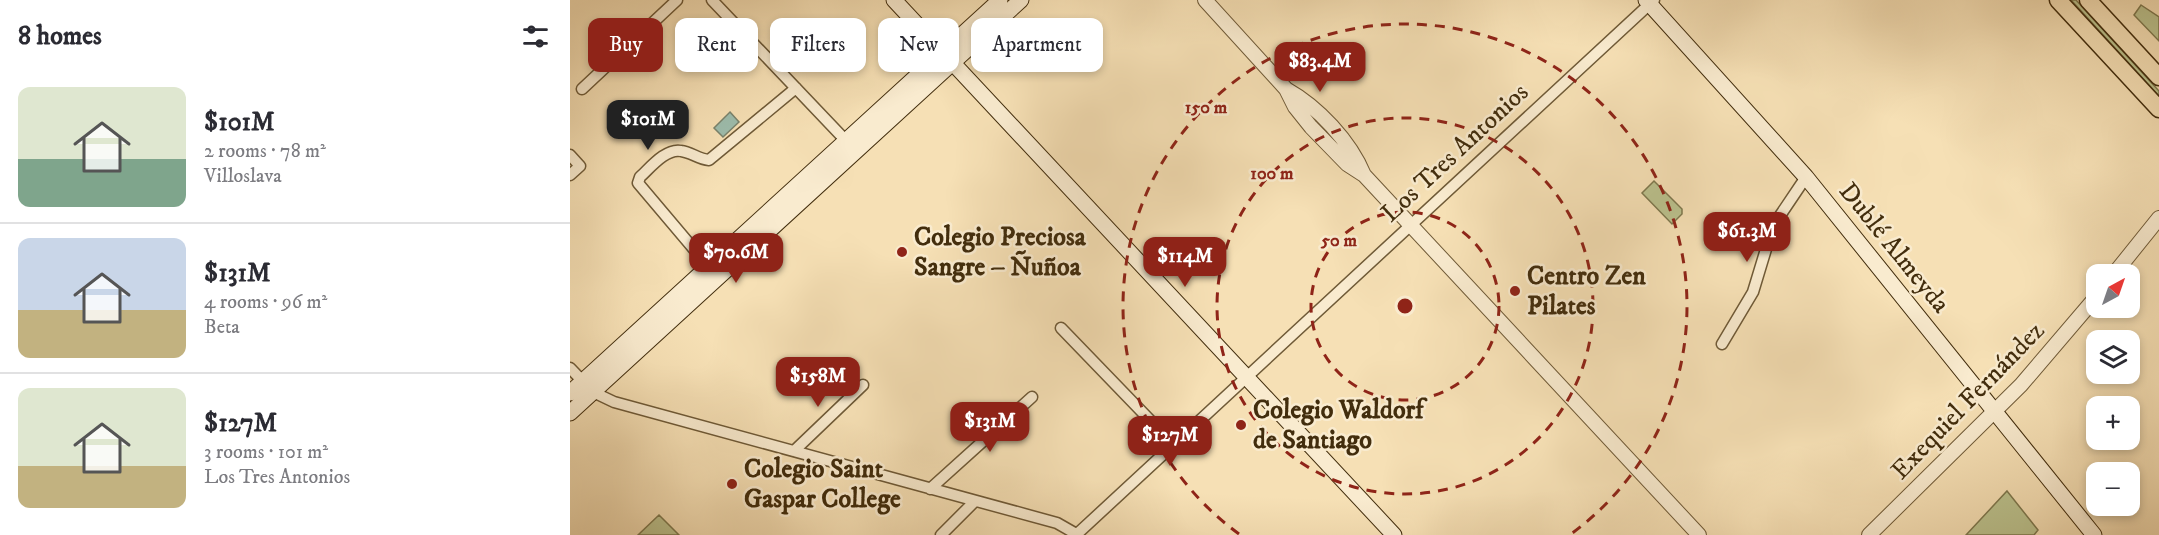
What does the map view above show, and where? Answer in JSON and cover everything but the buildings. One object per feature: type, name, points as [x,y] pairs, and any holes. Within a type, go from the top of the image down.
[{"type":"main road","points":[[894,0],[911,18]]},
{"type":"main road","points":[[959,46],[1000,0]]},
{"type":"main road","points":[[959,49],[1021,0]]},
{"type":"main road","points":[[2058,0],[2159,109]]},
{"type":"main road","points":[[2088,0],[2159,77]]},
{"type":"main road","name":"Dublé Almeyda","points":[[1650,1],[1806,177],[2094,535]]},
{"type":"main road","points":[[959,70],[1394,535]]},
{"type":"main road","points":[[570,393],[588,387],[933,72]]},
{"type":"main road","points":[[570,413],[588,387],[709,267],[851,146]]},
{"type":"street","points":[[582,89],[677,0]]},
{"type":"street","points":[[712,0],[851,146]]},
{"type":"street","points":[[1205,0],[1286,89],[1299,113],[1316,132],[1347,164],[1365,175],[1698,535]]},
{"type":"street","name":"Los Tres Antonios","points":[[1077,535],[1650,1]]},
{"type":"street","points":[[709,267],[638,183],[640,177],[673,150],[682,151],[698,159],[709,160],[796,88]]},
{"type":"street","points":[[570,155],[580,166],[570,175]]},
{"type":"street","points":[[1722,344],[1754,291],[1773,226],[1806,177]]},
{"type":"street","points":[[2122,264],[2159,218]]},
{"type":"street","name":"Exequiel Fernández","points":[[1869,535],[2042,363],[2086,309]]},
{"type":"street","points":[[1061,328],[1173,444]]},
{"type":"street","points":[[570,368],[588,387],[614,402],[1057,523],[1077,535]]},
{"type":"street","points":[[794,451],[863,385]]},
{"type":"street","points":[[930,489],[1032,397]]},
{"type":"street","points":[[941,535],[975,501]]},
{"type":"green space","points":[[2071,0],[2076,0],[2159,91],[2159,96]]},
{"type":"green space","points":[[2141,5],[2159,17],[2159,41],[2134,15]]},
{"type":"green space","points":[[1654,181],[1682,209],[1682,214],[1672,224],[1642,193]]},
{"type":"green space","points":[[2007,491],[2038,530],[2034,535],[1966,535]]},
{"type":"green space","points":[[659,515],[679,535],[638,535]]},
{"type":"shaded area","points":[[730,112],[739,122],[723,137],[714,128]]},
{"type":"place","name":"Colegio Preciosa Sangre – Ñuñoa","points":[[902,252]]},
{"type":"place","name":"Centro Zen Pilates","points":[[1515,291]]},
{"type":"place","name":"Colegio Waldorf de Santiago","points":[[1241,425]]},
{"type":"place","name":"Colegio Saint Gaspar College","points":[[732,484]]}]
